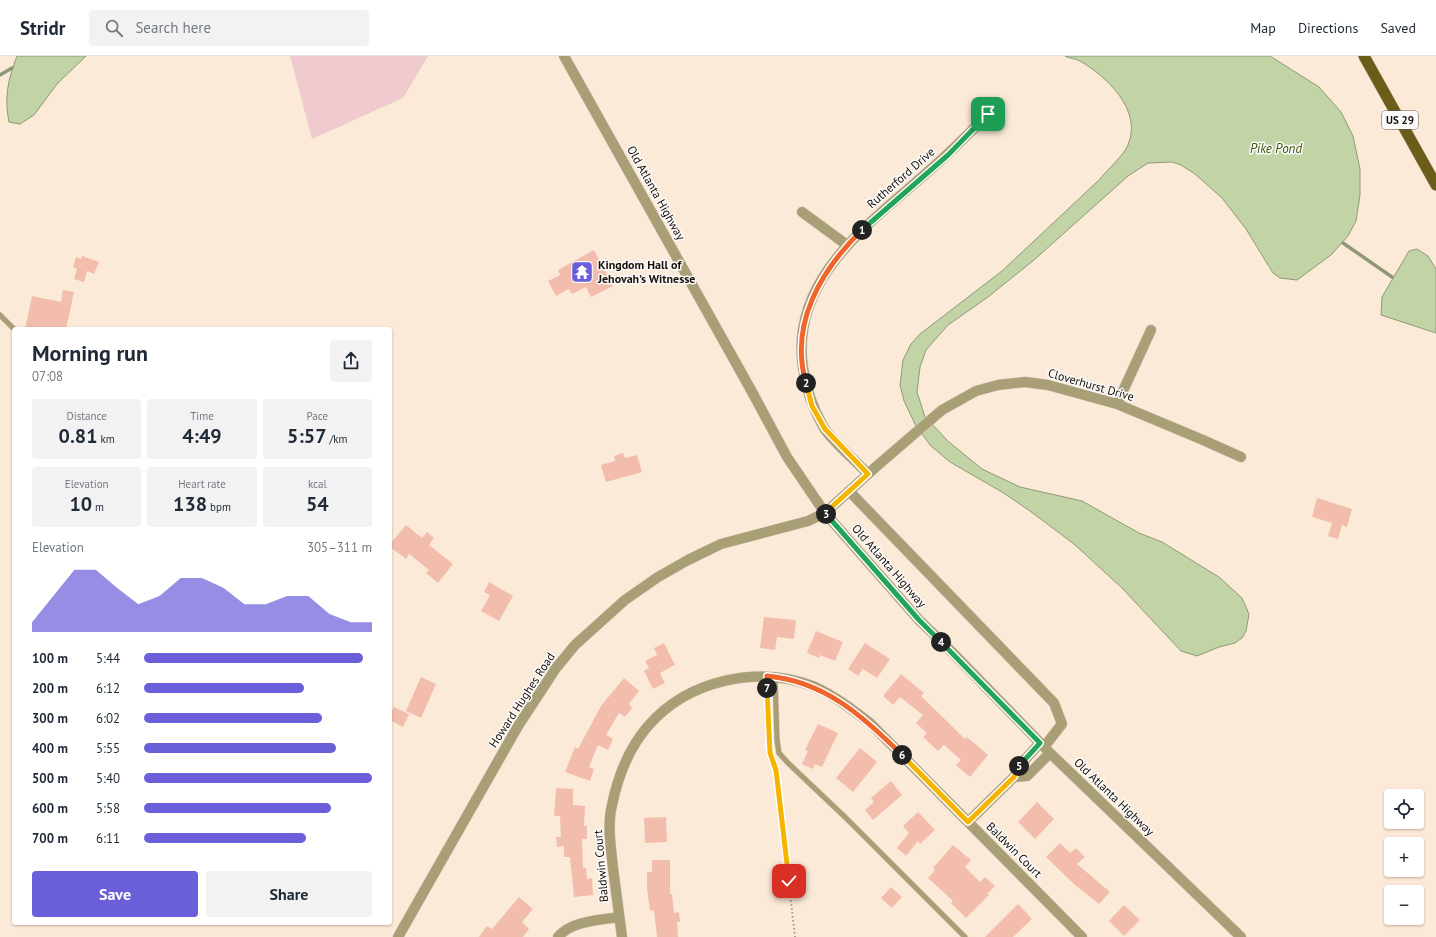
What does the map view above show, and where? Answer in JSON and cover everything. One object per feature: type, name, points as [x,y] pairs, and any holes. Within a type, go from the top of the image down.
[{"type":"main road","name":"US 29","points":[[1364,56],[1436,185]]},
{"type":"street","name":"Old Atlanta Highway","points":[[564,56],[787,457],[825,513],[919,620],[1045,748],[1241,937]]},
{"type":"street","name":"Rutherford Drive","points":[[868,474],[825,429],[812,406],[805,380],[800,350],[803,323],[813,296],[824,275],[847,245],[948,155],[988,114]]},
{"type":"street","points":[[802,212],[847,245]]},
{"type":"street","points":[[1117,404],[1151,330]]},
{"type":"street","name":"Cloverhurst Drive","points":[[825,513],[942,410],[976,391],[998,385],[1025,382],[1048,385],[1117,404],[1241,457]]},
{"type":"street","points":[[849,491],[1054,703],[1062,724],[1027,776],[1014,777]]},
{"type":"street","name":"Howard Hughes Road","points":[[398,937],[518,726],[556,668],[575,645],[625,600],[658,577],[688,560],[720,544],[808,521],[825,513]]},
{"type":"street","name":"Baldwin Court","points":[[622,937],[610,836],[611,806],[620,777],[631,751],[649,726],[670,706],[692,693],[721,681],[744,677],[775,677],[815,687],[845,704],[870,723],[1082,937]]},
{"type":"street","points":[[968,822],[1014,777],[1020,765],[1045,748]]},
{"type":"street","points":[[558,937],[578,925],[619,917]]},
{"type":"lane","points":[[0,315],[12,327]]},
{"type":"lane","points":[[775,677],[777,740],[779,753],[965,937]]},
{"type":"path","points":[[770,753],[776,770],[795,937]]},
{"type":"shaded area","points":[[290,56],[428,56],[403,98],[312,139]]},
{"type":"water","points":[[17,56],[86,56],[57,84],[34,115],[20,124],[9,122],[7,105],[9,81]]},
{"type":"water","name":"Pike Pond","points":[[1065,56],[1270,56],[1319,87],[1341,112],[1353,136],[1360,169],[1360,195],[1356,221],[1348,236],[1331,255],[1297,280],[1280,278],[1273,273],[1246,229],[1222,198],[1195,174],[1181,165],[1172,162],[1148,163],[1128,176],[1034,260],[988,297],[948,325],[926,350],[920,367],[917,392],[925,417],[949,442],[982,469],[1020,487],[1082,501],[1139,533],[1162,542],[1219,577],[1242,598],[1249,614],[1246,631],[1242,638],[1235,643],[1219,647],[1197,656],[1181,651],[1122,588],[1074,544],[1002,492],[950,462],[931,446],[916,426],[904,401],[900,385],[903,360],[911,344],[920,334],[1002,271],[1099,180],[1126,149],[1131,132],[1130,119],[1126,107],[1119,96],[1111,85],[1090,67],[1078,60]]},
{"type":"water","points":[[1417,249],[1428,256],[1436,269],[1436,333],[1381,315],[1382,297],[1409,251]]},
{"type":"building","name":"Kingdom Hall of Jehovah’s Witnesse","points":[[594,250],[613,286],[591,297],[586,287],[572,294],[569,289],[556,296],[548,281],[560,275],[558,270]]},
{"type":"building","points":[[82,256],[99,262],[94,274],[87,271],[84,282],[74,279],[77,269],[73,267],[76,257],[81,259]]},
{"type":"building","points":[[63,290],[74,292],[66,327],[25,327],[32,296],[61,302]]},
{"type":"building","points":[[623,453],[625,458],[637,455],[642,472],[606,482],[601,465],[615,461],[614,456]]},
{"type":"building","points":[[1317,498],[1352,509],[1347,527],[1342,525],[1338,539],[1328,536],[1332,523],[1312,517]]},
{"type":"building","points":[[406,525],[422,538],[427,532],[434,538],[429,545],[453,564],[438,583],[426,573],[429,570],[409,554],[406,559],[392,548],[392,542]]},
{"type":"building","points":[[489,582],[513,596],[499,621],[481,611],[490,595],[484,592]]},
{"type":"building","points":[[764,617],[796,620],[794,639],[777,637],[775,650],[760,648]]},
{"type":"building","points":[[816,631],[843,642],[835,661],[820,655],[819,658],[807,653]]},
{"type":"building","points":[[664,643],[675,665],[660,673],[665,683],[653,689],[644,671],[649,668],[645,661],[657,655],[654,648]]},
{"type":"building","points":[[865,643],[890,659],[877,678],[863,669],[858,676],[848,669]]},
{"type":"building","points":[[901,674],[924,693],[921,696],[965,739],[967,737],[988,755],[970,777],[956,765],[961,760],[944,745],[938,751],[923,737],[927,733],[916,723],[923,715],[900,697],[893,705],[883,696]]},
{"type":"building","points":[[421,677],[436,684],[421,718],[406,711]]},
{"type":"building","points":[[624,678],[639,691],[629,704],[632,708],[625,717],[619,713],[606,735],[613,739],[608,750],[598,745],[589,767],[594,769],[590,781],[565,772],[575,747],[578,749],[601,706]]},
{"type":"building","points":[[394,707],[409,714],[403,727],[392,721],[392,711]]},
{"type":"building","points":[[818,724],[838,733],[822,767],[815,764],[813,769],[802,764],[808,751],[805,750]]},
{"type":"building","points":[[860,748],[877,762],[853,792],[836,778]]},
{"type":"building","points":[[891,781],[902,795],[873,820],[865,810],[874,802],[871,798]]},
{"type":"building","points":[[556,788],[573,789],[573,805],[585,806],[584,826],[587,826],[587,839],[582,839],[583,868],[586,868],[587,879],[592,878],[593,895],[574,897],[570,857],[564,857],[564,846],[557,847],[556,837],[561,837],[560,816],[554,816]]},
{"type":"building","points":[[1037,802],[1054,819],[1035,839],[1018,822]]},
{"type":"building","points":[[918,812],[935,830],[920,844],[918,841],[906,856],[897,848],[909,833],[903,826]]},
{"type":"building","points":[[666,817],[667,842],[645,843],[644,818]]},
{"type":"building","points":[[1060,843],[1070,853],[1076,848],[1085,857],[1077,864],[1110,892],[1099,904],[1075,885],[1046,857]]},
{"type":"building","points":[[953,845],[971,860],[965,867],[980,882],[985,877],[995,886],[987,894],[989,895],[966,918],[951,903],[953,901],[928,878],[935,870],[933,868]]},
{"type":"building","points":[[652,860],[670,860],[670,894],[672,894],[674,913],[679,912],[680,922],[677,922],[678,937],[657,937],[654,910],[650,911],[647,888],[647,872],[652,872]]},
{"type":"building","points":[[891,887],[902,897],[892,908],[881,898]]},
{"type":"building","points":[[519,897],[533,909],[522,922],[529,929],[523,937],[479,937],[487,926],[492,929]]},
{"type":"building","points":[[1018,904],[1032,919],[1013,937],[985,937]]},
{"type":"building","points":[[1124,905],[1140,920],[1124,936],[1109,921]]},
{"type":"waterway","points":[[0,75],[12,68]]},
{"type":"waterway","points":[[1343,243],[1392,277]]},
{"type":"place","name":"Kingdom Hall of Jehovah’s Witnesse","points":[[582,272]]},
{"type":"route","points":[[789,881],[776,770],[770,753],[767,676],[791,680],[815,687],[845,704],[870,723],[968,822],[1014,777],[1020,765],[1040,743],[919,620],[825,513],[868,474],[825,429],[812,406],[805,380],[800,350],[803,323],[813,296],[824,275],[847,245],[948,155],[988,114]]}]
